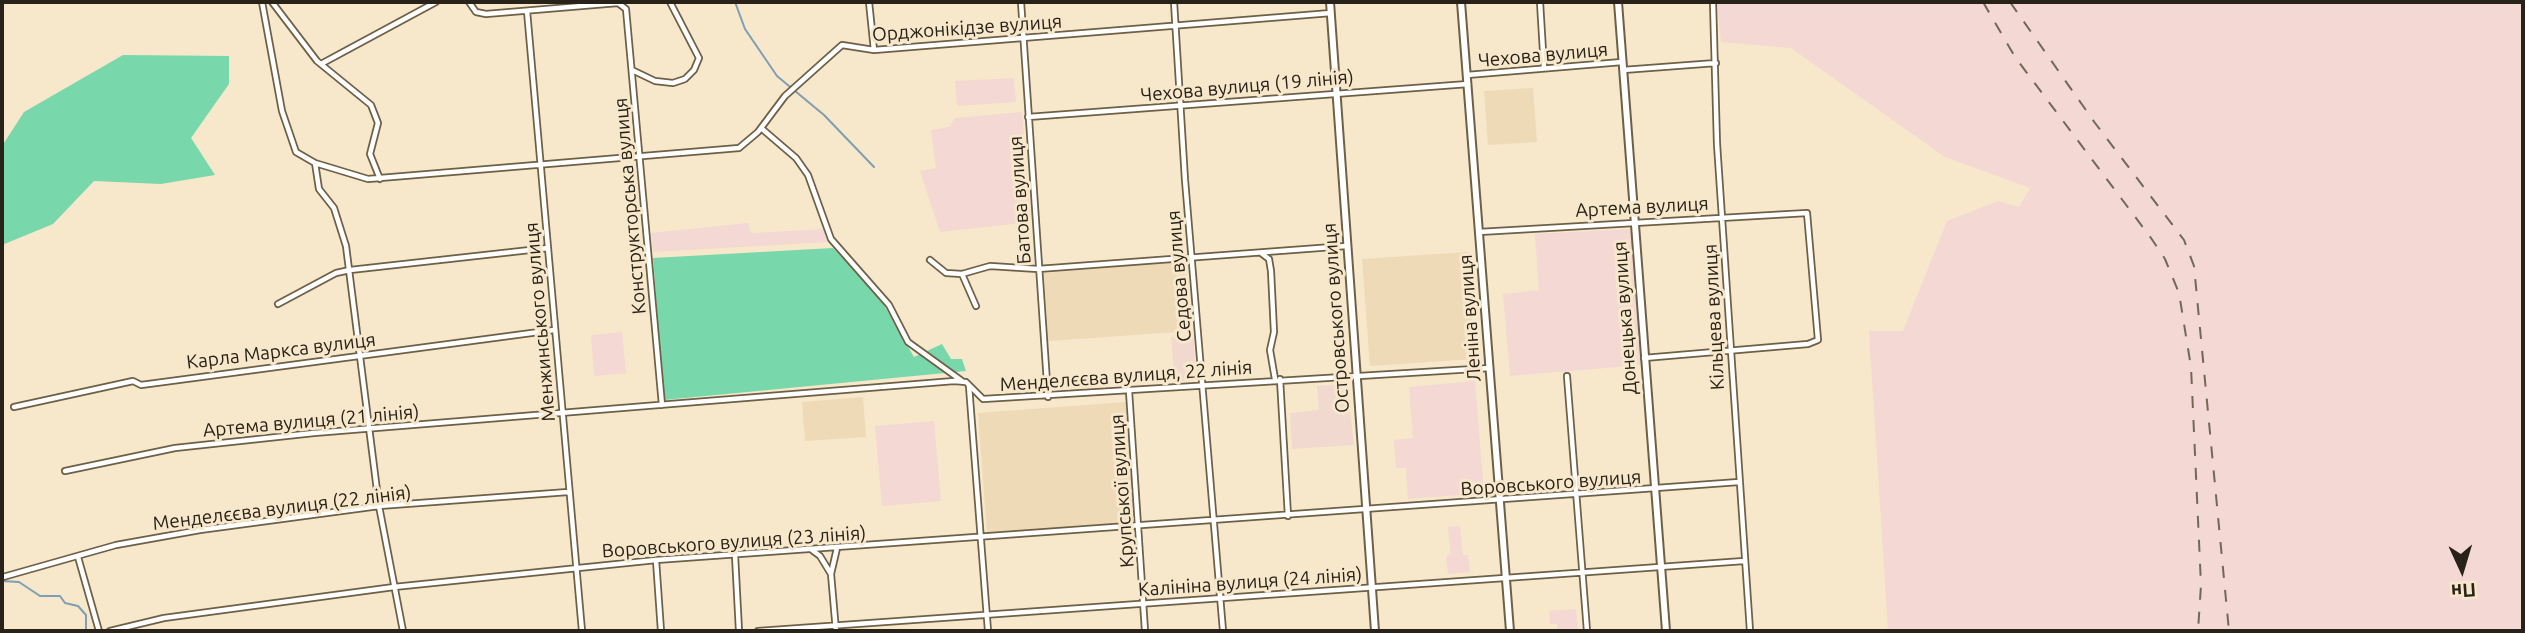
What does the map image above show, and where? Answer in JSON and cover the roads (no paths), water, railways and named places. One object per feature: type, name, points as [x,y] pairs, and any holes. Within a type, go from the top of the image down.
[{"type":"street","points":[[262,2],[282,111],[296,152],[315,163],[319,189],[340,223],[350,270],[379,506],[403,631]]},
{"type":"street","points":[[321,64],[436,2]]},
{"type":"street","points":[[469,2],[477,12],[486,14],[527,11]]},
{"type":"street","points":[[632,70],[655,81],[673,83],[685,79],[694,70],[699,58],[670,2]]},
{"type":"street","points":[[869,2],[874,50]]},
{"type":"street","name":"Батова вулиця","points":[[1021,2],[1048,397]]},
{"type":"street","name":"Седова вулиця","points":[[1174,2],[1223,631]]},
{"type":"street","name":"Островського вулиця","points":[[1330,2],[1375,631]]},
{"type":"street","name":"Леніна вулиця","points":[[1461,2],[1510,631]]},
{"type":"street","points":[[1540,2],[1544,68]]},
{"type":"street","name":"Донецька вулиця","points":[[1618,2],[1666,631]]},
{"type":"street","name":"Кільцева вулиця","points":[[1713,2],[1722,216],[1750,631]]},
{"type":"street","points":[[275,3],[321,64],[371,105],[378,124],[370,154],[380,179]]},
{"type":"street","name":"Конструкторська вулиця","points":[[527,11],[623,4],[641,156],[662,405]]},
{"type":"street","name":"Менжинського вулиця","points":[[527,11],[582,631]]},
{"type":"street","name":"Орджонікідзе вулиця","points":[[315,163],[368,179],[380,179],[739,148],[761,128],[785,96],[842,45],[874,50],[1331,13]]},
{"type":"street","name":"Чехова вулиця","points":[[1467,79],[1544,68],[1716,63]]},
{"type":"street","name":"Чехова вулиця (19 лiнiя)","points":[[1028,117],[1467,79]]},
{"type":"street","name":"Менделєєва вулиця, 22 лінія","points":[[761,128],[796,158],[808,175],[831,239],[889,304],[908,342],[969,385],[983,399],[1048,397],[1355,374],[1490,368]]},
{"type":"street","name":"Артема вулиця","points":[[1479,232],[1807,213],[1818,340],[1808,344],[1730,351]]},
{"type":"street","points":[[930,260],[946,274],[961,274],[990,266],[1038,269],[1346,246]]},
{"type":"street","points":[[278,304],[336,273],[350,270],[548,248]]},
{"type":"street","points":[[1254,251],[1265,253],[1271,271],[1274,332],[1270,350],[1277,379],[1288,516]]},
{"type":"street","points":[[961,274],[976,306]]},
{"type":"street","name":"Карла Маркса вулиця","points":[[14,407],[134,381],[141,385],[554,330]]},
{"type":"street","points":[[1644,358],[1730,351]]},
{"type":"street","points":[[1567,376],[1587,631]]},
{"type":"street","points":[[562,414],[962,381]]},
{"type":"street","points":[[969,385],[988,631]]},
{"type":"street","name":"Крупської вулиця","points":[[1129,391],[1145,631]]},
{"type":"street","name":"Артема вулиця (21 лiнiя)","points":[[65,471],[174,448],[368,428],[562,414]]},
{"type":"street","name":"Воровського вулиця","points":[[1365,509],[1739,482]]},
{"type":"street","name":"Менделєєва вулиця (22 лiнiя)","points":[[3,577],[116,545],[200,530],[379,506],[568,492]]},
{"type":"street","name":"Воровського вулиця (23 лiнiя)","points":[[110,631],[164,618],[394,587],[656,560],[1365,509]]},
{"type":"street","points":[[836,628],[831,574],[837,548]]},
{"type":"street","points":[[811,550],[820,556],[831,574]]},
{"type":"street","points":[[735,555],[739,631]]},
{"type":"street","points":[[78,556],[99,631]]},
{"type":"street","points":[[656,560],[661,631]]},
{"type":"street","name":"Калініна вулиця (24 лiнiя)","points":[[758,631],[836,628],[986,614],[1744,561]]},
{"type":"waterway","points":[[735,2],[745,29],[777,76],[824,115],[874,167]]},
{"type":"waterway","points":[[2,581],[19,582],[40,596],[60,596],[65,603],[78,606],[86,615],[86,631]]},
{"type":"railway","points":[[1983,2],[2015,57],[2151,238],[2165,259],[2179,293],[2191,367],[2201,585],[2198,631]]},
{"type":"railway","points":[[2010,2],[2095,123],[2184,240],[2194,266],[2229,631]]}]
